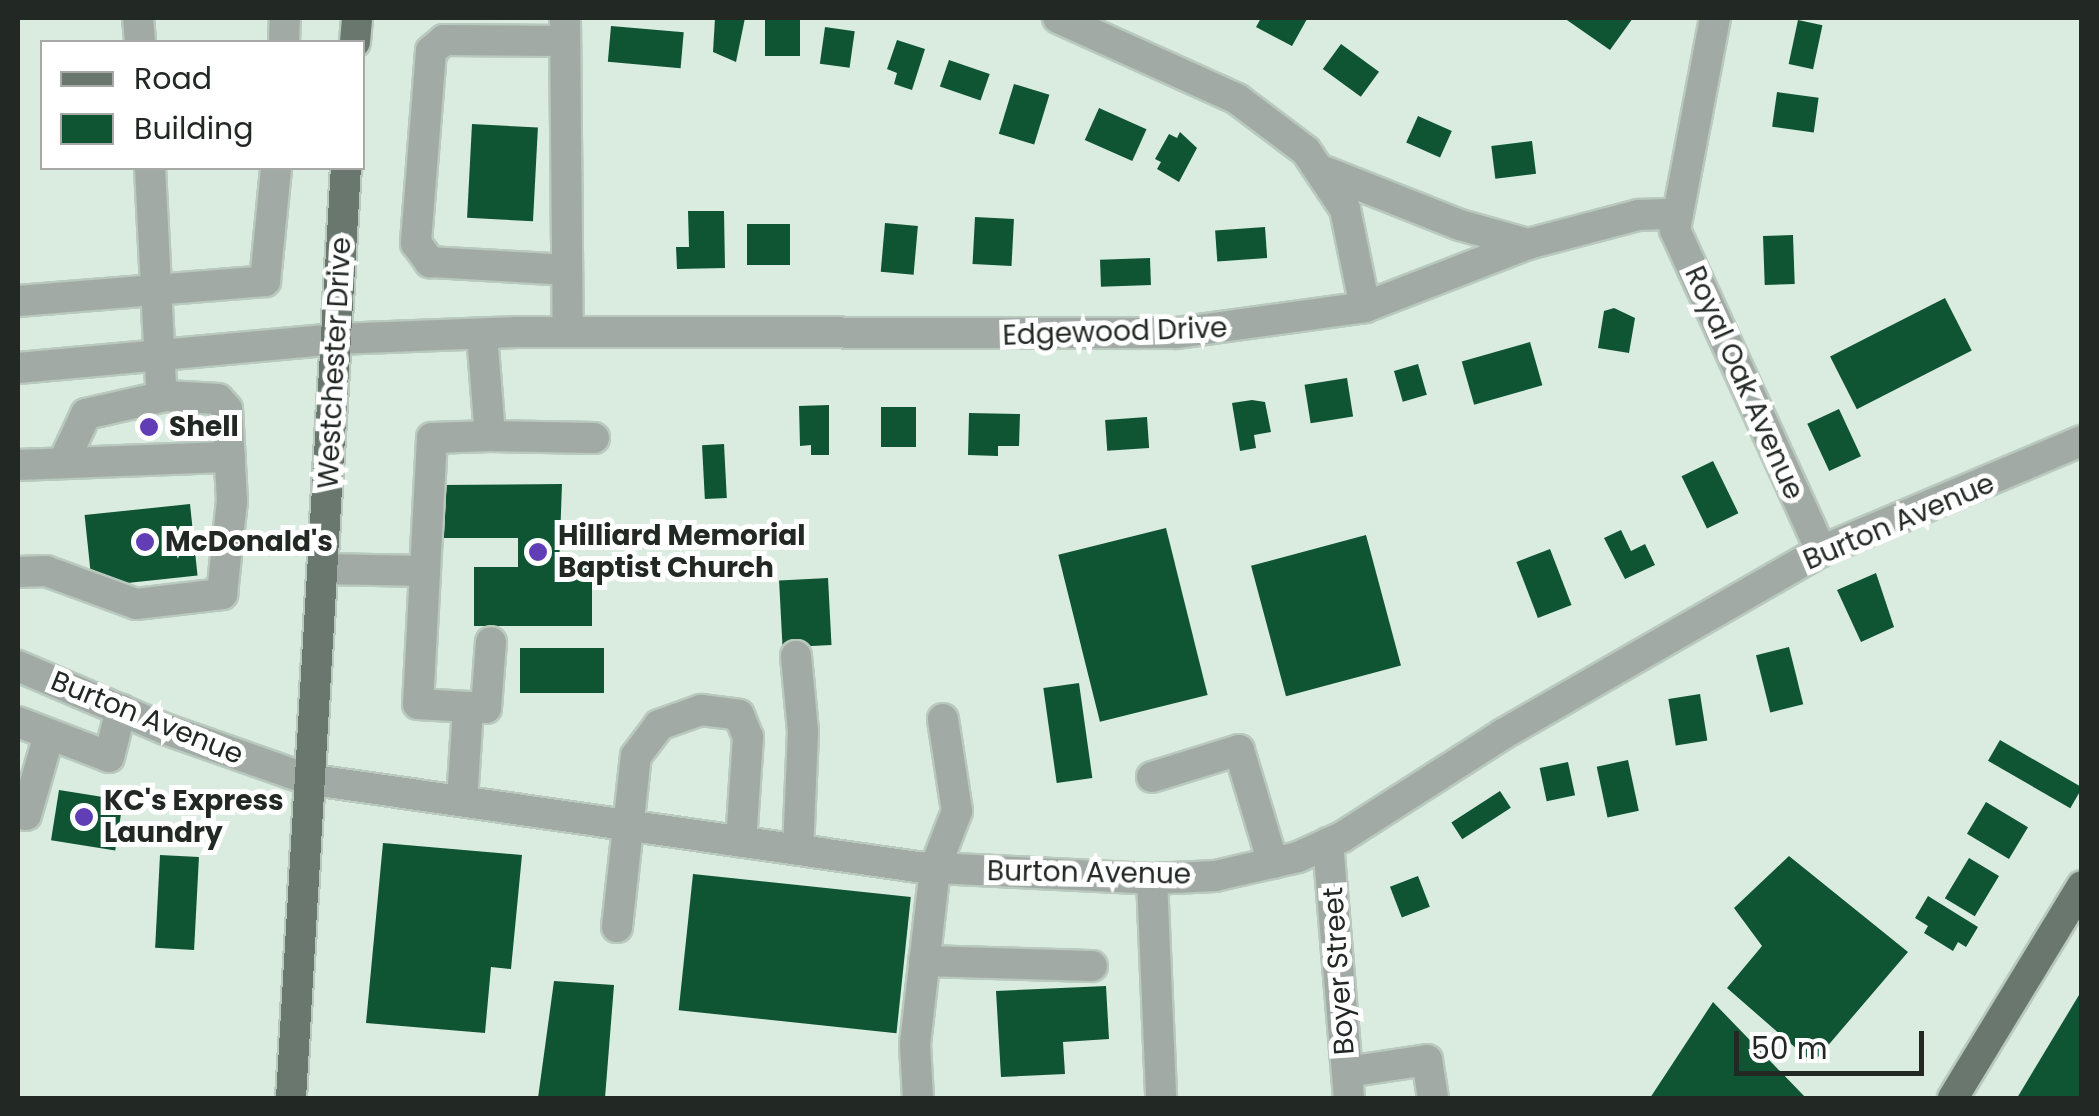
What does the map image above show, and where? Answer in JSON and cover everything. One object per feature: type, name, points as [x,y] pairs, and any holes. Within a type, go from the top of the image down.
[{"type":"main road","name":"Westchester Drive","points":[[292,1098],[307,779],[346,170]]},
{"type":"main road","points":[[1952,1098],[2082,886]]},
{"type":"street","points":[[1058,18],[1236,100],[1326,172],[1460,225],[1528,244]]},
{"type":"street","points":[[1674,214],[1715,18]]},
{"type":"street","points":[[567,270],[430,262],[416,243],[431,51],[444,40],[565,29],[568,332]]},
{"type":"street","points":[[150,170],[160,290],[160,354],[166,396]]},
{"type":"street","points":[[18,302],[265,282],[276,170]]},
{"type":"street","points":[[1326,172],[1356,243],[1365,307]]},
{"type":"street","name":"Edgewood Drive","points":[[18,368],[337,339],[568,332],[1076,337],[1284,323],[1365,307],[1528,244],[1638,214],[1674,214]]},
{"type":"street","name":"Royal Oak Avenue","points":[[1674,214],[1675,230],[1821,551]]},
{"type":"street","points":[[482,334],[490,436]]},
{"type":"street","points":[[18,572],[46,571],[136,604],[222,594],[230,457],[227,409],[218,398],[166,396],[86,414],[63,463]]},
{"type":"street","points":[[491,642],[486,708],[418,704],[432,438],[594,438]]},
{"type":"street","name":"Burton Avenue","points":[[18,666],[121,710],[307,779],[934,868],[1152,879],[1215,876],[1328,843],[1821,551],[2082,441]]},
{"type":"street","points":[[18,465],[230,457]]},
{"type":"street","points":[[323,569],[425,571]]},
{"type":"street","points":[[796,656],[803,732],[798,850]]},
{"type":"street","points":[[462,801],[468,707]]},
{"type":"street","points":[[18,722],[109,757],[121,710]]},
{"type":"street","points":[[617,927],[636,756],[659,725],[700,710],[739,715],[748,737],[742,842]]},
{"type":"street","points":[[918,1098],[916,1044],[934,868],[957,811],[942,720]]},
{"type":"street","points":[[26,815],[49,735]]},
{"type":"street","points":[[1152,778],[1240,750],[1273,862]]},
{"type":"street","name":"Boyer Street","points":[[1328,843],[1348,1085]]},
{"type":"street","points":[[1152,879],[1161,1098]]},
{"type":"street","points":[[924,961],[1092,966]]},
{"type":"street","points":[[1348,1085],[1428,1060],[1433,1098]]},
{"type":"building","points":[[715,18],[745,18],[736,62],[713,52]]},
{"type":"building","points":[[765,18],[800,18],[800,56],[765,56]]},
{"type":"building","points":[[1261,18],[1307,19],[1292,46],[1256,27]]},
{"type":"building","points":[[1564,18],[1633,18],[1610,50]]},
{"type":"building","points":[[1798,20],[1822,25],[1813,69],[1789,64]]},
{"type":"building","points":[[611,26],[684,32],[681,68],[608,62]]},
{"type":"building","points":[[825,27],[855,31],[850,68],[820,64]]},
{"type":"building","points":[[897,40],[925,49],[912,90],[894,84],[897,73],[887,69]]},
{"type":"building","points":[[1341,44],[1379,72],[1361,97],[1323,69]]},
{"type":"building","points":[[949,60],[990,74],[981,100],[940,86]]},
{"type":"building","points":[[1014,84],[1049,95],[1034,145],[999,134]]},
{"type":"building","points":[[1777,92],[1819,98],[1814,133],[1772,127]]},
{"type":"building","points":[[1099,108],[1147,129],[1132,161],[1085,140]]},
{"type":"building","points":[[1418,116],[1452,131],[1440,158],[1406,142]]},
{"type":"building","points":[[472,124],[538,127],[533,221],[467,218]]},
{"type":"building","points":[[1180,132],[1197,148],[1179,182],[1157,169],[1161,162],[1155,159],[1169,134],[1177,138]]},
{"type":"building","points":[[1532,141],[1536,174],[1495,179],[1491,146]]},
{"type":"building","points":[[688,211],[724,211],[725,268],[677,269],[676,247],[689,247]]},
{"type":"building","points":[[975,217],[1014,219],[1011,266],[973,264]]},
{"type":"building","points":[[885,223],[918,226],[914,275],[881,272]]},
{"type":"building","points":[[747,224],[790,224],[790,265],[747,265]]},
{"type":"building","points":[[1265,227],[1267,258],[1217,261],[1215,230]]},
{"type":"building","points":[[1793,235],[1795,284],[1765,285],[1763,236]]},
{"type":"building","points":[[1150,258],[1151,285],[1101,287],[1100,260]]},
{"type":"building","points":[[1945,298],[1972,351],[1857,409],[1830,357]]},
{"type":"building","points":[[1614,308],[1635,318],[1629,353],[1598,348],[1604,311]]},
{"type":"building","points":[[1530,342],[1542,385],[1474,405],[1462,362]]},
{"type":"building","points":[[1418,364],[1427,395],[1403,402],[1394,371]]},
{"type":"building","points":[[1347,378],[1353,417],[1311,423],[1305,385]]},
{"type":"building","points":[[1265,402],[1271,432],[1254,435],[1256,448],[1240,451],[1232,403]]},
{"type":"building","points":[[829,405],[829,455],[811,455],[811,445],[800,446],[799,406]]},
{"type":"building","points":[[881,407],[916,407],[916,447],[881,447]]},
{"type":"building","points":[[1839,409],[1861,456],[1829,471],[1807,424]]},
{"type":"building","points":[[969,413],[1020,414],[1019,446],[998,446],[998,456],[968,455]]},
{"type":"building","points":[[1147,417],[1149,448],[1107,451],[1105,420]]},
{"type":"building","points":[[724,444],[727,498],[705,499],[702,445]]},
{"type":"building","points":[[1713,461],[1738,513],[1707,528],[1682,476]]},
{"type":"building","name":"Hilliard Memorial Baptist Church","points":[[562,484],[559,568],[592,567],[592,626],[474,626],[474,567],[518,567],[518,538],[441,538],[440,485]]},
{"type":"building","points":[[190,504],[198,576],[92,587],[85,515]]},
{"type":"building","points":[[1166,528],[1208,695],[1100,722],[1058,555]]},
{"type":"building","points":[[1621,530],[1631,551],[1645,544],[1655,565],[1625,579],[1604,538]]},
{"type":"building","points":[[1366,535],[1401,665],[1286,696],[1251,566]]},
{"type":"building","points":[[1550,549],[1572,605],[1538,618],[1516,562]]},
{"type":"building","points":[[1876,573],[1894,627],[1861,642],[1837,590]]},
{"type":"building","points":[[828,578],[832,645],[783,647],[779,581]]},
{"type":"building","points":[[1789,647],[1803,704],[1770,712],[1756,655]]},
{"type":"building","points":[[520,648],[604,648],[604,693],[520,693]]},
{"type":"building","points":[[1079,683],[1092,778],[1057,783],[1043,688]]},
{"type":"building","points":[[1700,694],[1707,740],[1676,745],[1668,699]]},
{"type":"building","points":[[2000,740],[2082,787],[2070,808],[1988,761]]},
{"type":"building","points":[[1628,760],[1639,811],[1608,818],[1597,767]]},
{"type":"building","points":[[1568,762],[1575,795],[1547,801],[1540,768]]},
{"type":"building","points":[[59,790],[123,800],[115,851],[51,840]]},
{"type":"building","points":[[1500,791],[1511,808],[1462,839],[1451,823]]},
{"type":"building","points":[[1986,802],[2028,827],[2009,859],[1967,834]]},
{"type":"building","points":[[383,843],[522,855],[511,969],[491,967],[485,1033],[366,1023]]},
{"type":"building","points":[[160,855],[199,857],[194,950],[155,948]]},
{"type":"building","points":[[1789,856],[1908,952],[1813,1063],[1727,988],[1762,946],[1734,908]]},
{"type":"building","points":[[1969,858],[1999,876],[1975,916],[1945,898]]},
{"type":"building","points":[[693,874],[911,897],[896,1033],[679,1010]]},
{"type":"building","points":[[1418,876],[1430,907],[1402,918],[1390,887]]},
{"type":"building","points":[[1928,896],[1978,927],[1966,947],[1958,942],[1953,951],[1924,933],[1928,926],[1915,918]]},
{"type":"building","points":[[554,981],[614,985],[605,1098],[538,1098]]},
{"type":"building","points":[[1106,986],[1109,1039],[1063,1042],[1065,1074],[1001,1077],[996,991]]},
{"type":"building","points":[[2082,990],[2082,1098],[2017,1098]]},
{"type":"building","points":[[1713,1002],[1806,1098],[1650,1098]]},
{"type":"place","name":"Shell","points":[[149,427]]},
{"type":"place","name":"McDonald's","points":[[145,542]]},
{"type":"place","name":"Hilliard Memorial Baptist Church","points":[[538,552]]},
{"type":"place","name":"KC's Express Laundry","points":[[84,817]]}]
